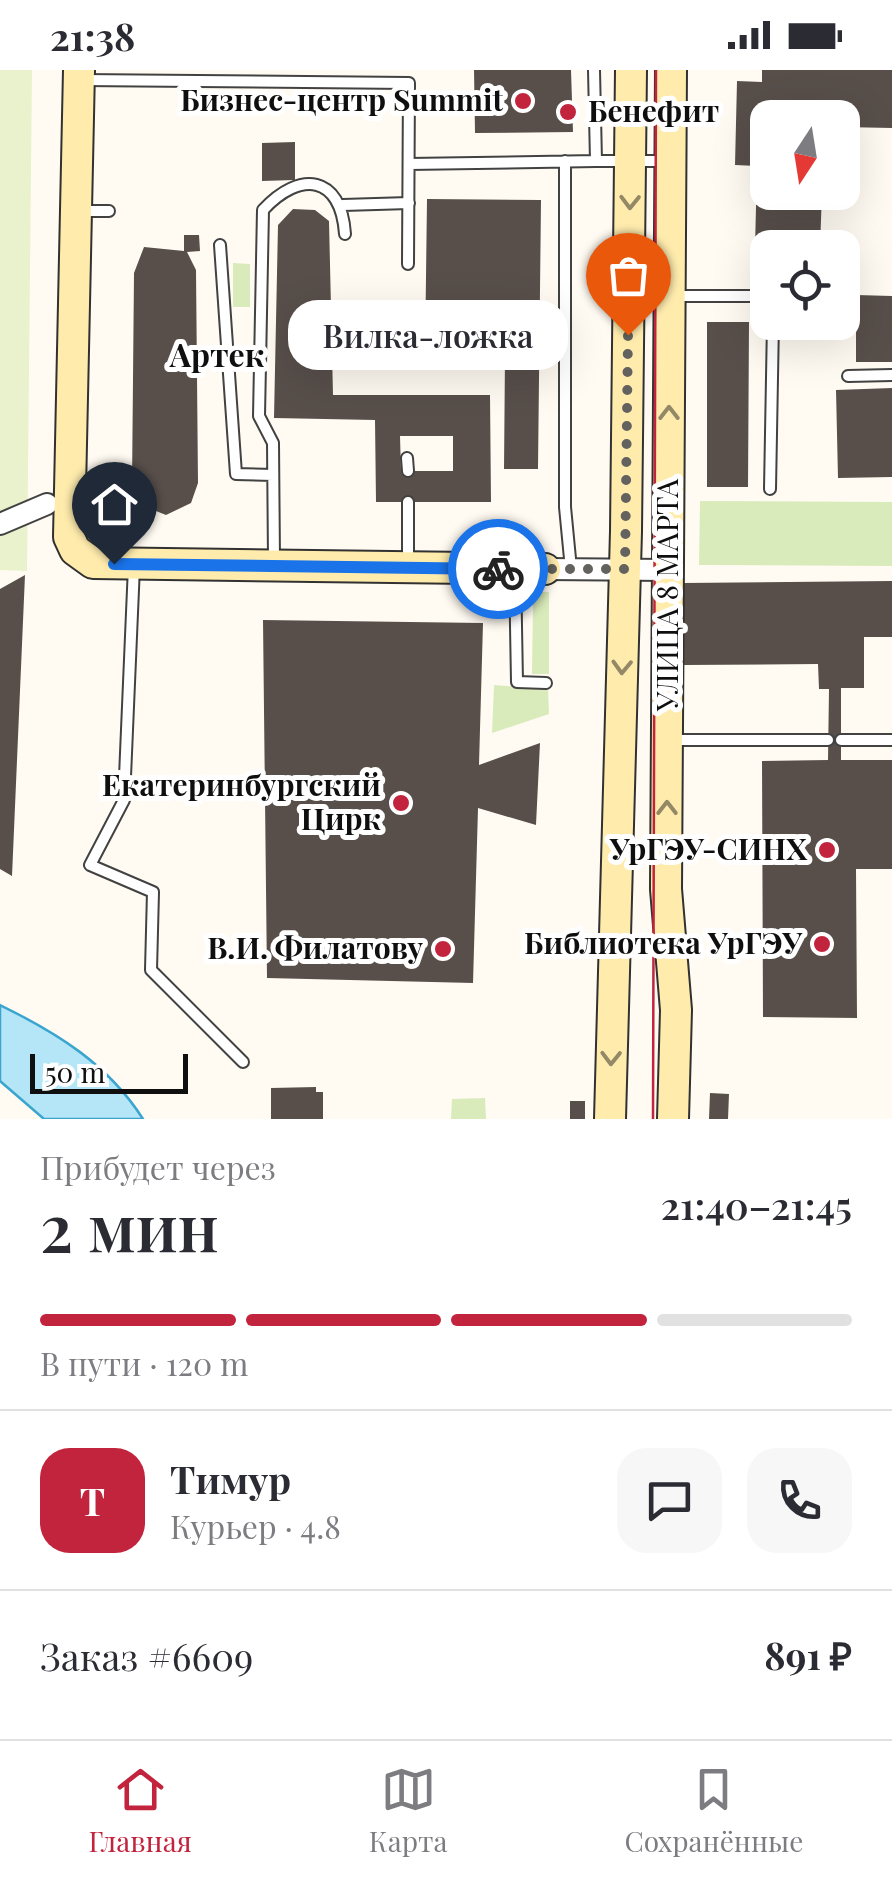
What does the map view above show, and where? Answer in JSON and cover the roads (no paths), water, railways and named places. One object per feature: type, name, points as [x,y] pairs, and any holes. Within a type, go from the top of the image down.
[{"type":"main road","name":"УЛИЦА 8 МАРТА","points":[[610,1119],[625,569],[631,70]]},
{"type":"main road","name":"УЛИЦА 8 МАРТА","points":[[671,70],[666,889],[676,1010],[673,1119]]},
{"type":"main road","points":[[79,75],[76,211],[58,505],[75,550],[93,563],[134,565],[544,569]]},
{"type":"street","points":[[0,524],[58,505]]},
{"type":"street","points":[[544,569],[668,570]]},
{"type":"lane","points":[[594,70],[596,160]]},
{"type":"lane","points":[[79,75],[282,76],[410,83],[408,264]]},
{"type":"lane","points":[[546,683],[517,682],[544,569],[564,508],[566,161]]},
{"type":"lane","points":[[409,164],[671,161]]},
{"type":"lane","points":[[274,566],[272,443],[259,416],[263,210],[276,195],[306,184],[333,192],[343,205],[345,234]]},
{"type":"lane","points":[[343,205],[408,203]]},
{"type":"lane","points":[[76,211],[109,211]]},
{"type":"lane","points":[[220,245],[236,474],[273,475]]},
{"type":"lane","points":[[628,296],[750,296]]},
{"type":"lane","points":[[770,489],[774,340]]},
{"type":"lane","points":[[848,376],[892,375]]},
{"type":"lane","points":[[408,502],[408,568]]},
{"type":"lane","points":[[134,565],[124,800],[90,865],[153,892],[151,970],[243,1062]]},
{"type":"lane","points":[[667,740],[828,740]]},
{"type":"lane","points":[[841,740],[892,740]]},
{"type":"water","points":[[0,1005],[80,1052],[114,1082],[143,1119],[44,1119],[0,1081]]},
{"type":"tram line","points":[[653,1119],[656,70]]},
{"type":"place","name":"Бизнес-центр Summit","points":[[523,101]]},
{"type":"place","name":"Бенефит","points":[[568,112]]},
{"type":"place","name":"Вилка-ложка","points":[[628,335]]},
{"type":"place","name":"Екатеринбургский Цирк","points":[[401,803]]},
{"type":"place","name":"УрГЭУ-СИНХ","points":[[827,850]]},
{"type":"place","name":"Библиотека УрГЭУ","points":[[822,944]]},
{"type":"place","name":"В.И. Филатову","points":[[443,949]]},
{"type":"district","name":"Артек","points":[[217,356]]}]
